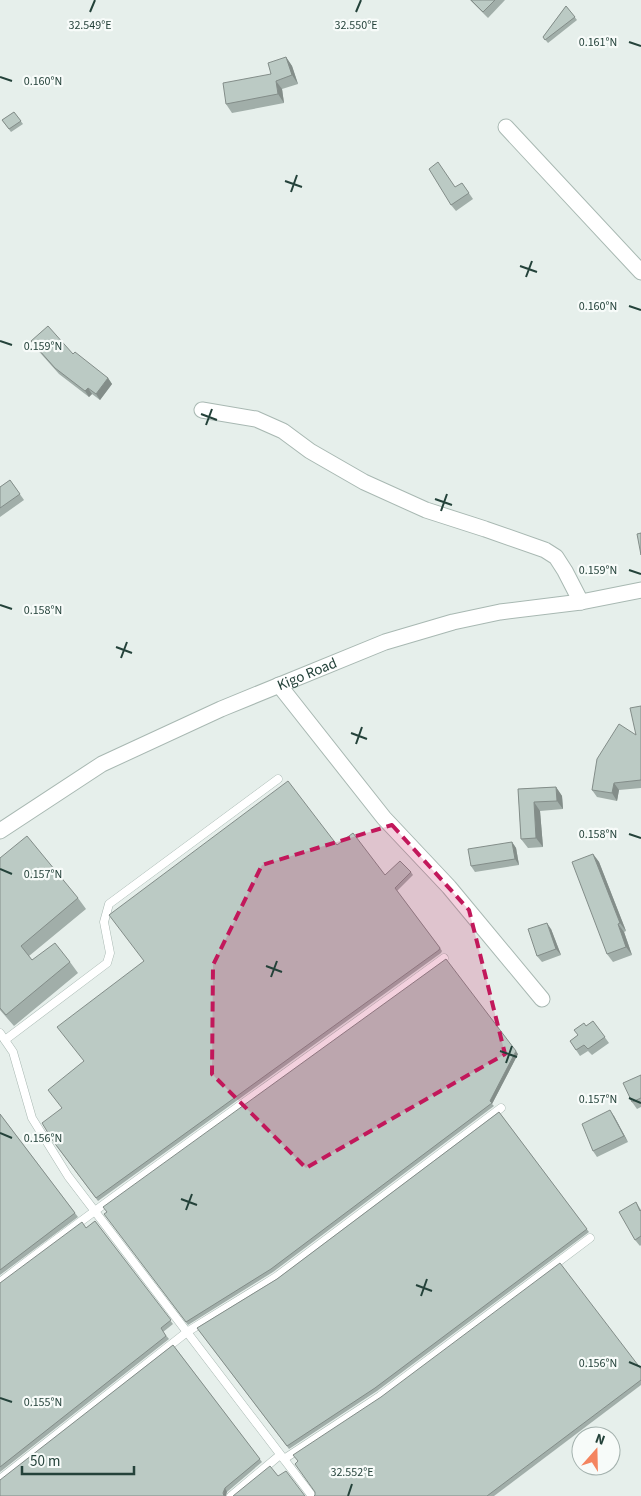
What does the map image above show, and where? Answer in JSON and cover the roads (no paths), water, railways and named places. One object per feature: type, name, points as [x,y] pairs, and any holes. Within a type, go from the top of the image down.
[{"type":"street","points":[[506,127],[641,272]]},
{"type":"street","points":[[202,410],[256,419],[283,431],[310,451],[364,482],[426,510],[545,550],[556,557],[565,570],[581,602]]},
{"type":"street","name":"Kigo Road","points":[[0,831],[102,764],[221,709],[385,642],[453,622],[500,612],[581,602],[641,590]]},
{"type":"street","points":[[279,685],[384,818],[449,887],[542,999]]},
{"type":"lane","points":[[278,779],[109,904],[104,922],[110,953],[107,963],[2,1037],[13,1052],[32,1118],[68,1176],[312,1496]]},
{"type":"lane","points":[[0,1282],[94,1210],[444,958]]},
{"type":"lane","points":[[0,1479],[187,1332],[276,1277],[501,1108]]},
{"type":"lane","points":[[231,1496],[282,1457],[380,1396],[590,1238]]}]
